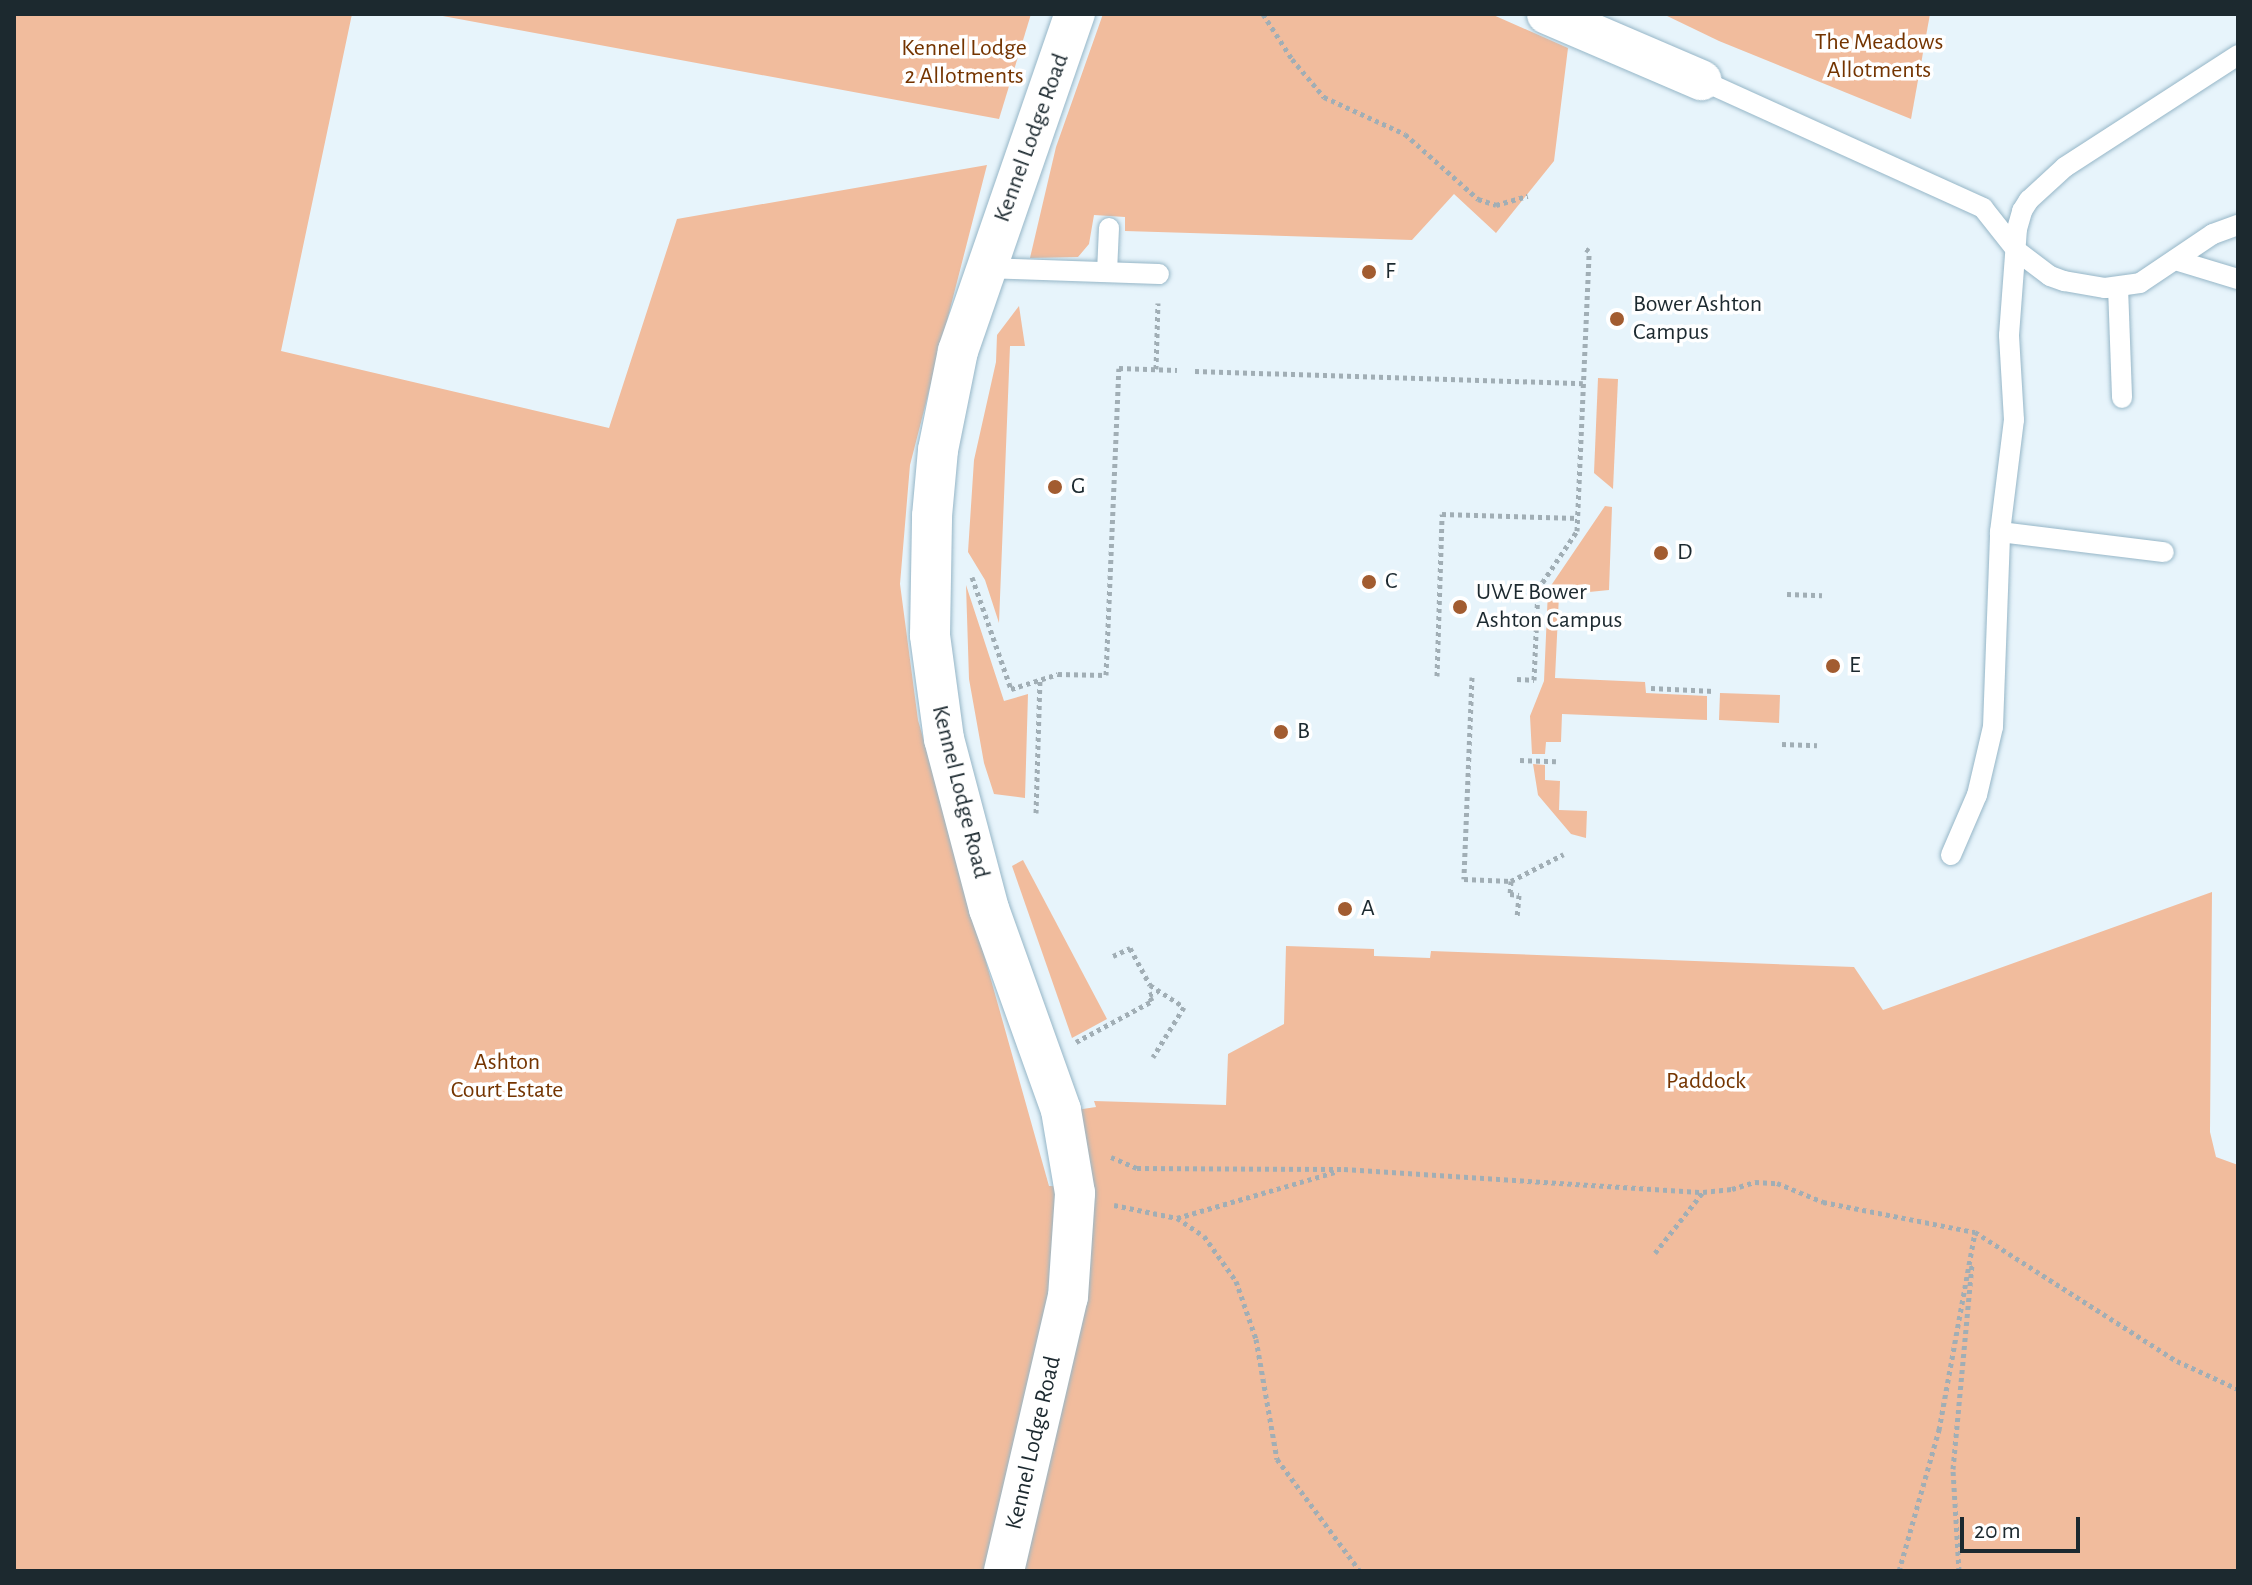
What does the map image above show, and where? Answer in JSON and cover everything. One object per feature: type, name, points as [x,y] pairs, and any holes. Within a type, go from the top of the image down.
[{"type":"street","name":"Kennel Lodge Road","points":[[1004,1571],[1068,1297],[1075,1193],[1061,1110],[980,879],[944,739],[934,682],[930,574],[938,450],[958,351],[1075,14]]},
{"type":"street","points":[[1547,14],[1701,80]]},
{"type":"lane","points":[[1951,855],[1977,795],[1993,727],[2000,532],[2014,420],[2009,335],[2017,229],[2022,211],[2048,180],[2238,55]]},
{"type":"lane","points":[[1701,80],[1983,208],[2017,251],[2050,276],[2082,286],[2118,287],[2140,283],[2224,228],[2238,225]]},
{"type":"lane","points":[[1107,272],[1109,228]]},
{"type":"lane","points":[[2175,260],[2238,279]]},
{"type":"lane","points":[[985,268],[1159,274]]},
{"type":"lane","points":[[2118,287],[2122,398]]},
{"type":"lane","points":[[2000,532],[2164,552]]},
{"type":"path","points":[[1263,14],[1292,59],[1324,97],[1405,134],[1478,199],[1496,205],[1528,196]]},
{"type":"path","points":[[1517,679],[1534,680],[1538,589],[1577,531],[1589,251],[1586,249]]},
{"type":"path","points":[[1156,369],[1159,274]]},
{"type":"path","points":[[966,570],[976,581],[1011,689],[1058,674],[1106,675],[1119,368],[1177,370]]},
{"type":"path","points":[[1195,371],[1583,383]]},
{"type":"path","points":[[1437,676],[1442,514],[1578,518]]},
{"type":"path","points":[[1787,594],[1822,595]]},
{"type":"path","points":[[1472,677],[1464,879],[1511,881],[1564,854]]},
{"type":"path","points":[[1036,813],[1040,680]]},
{"type":"path","points":[[1651,688],[1714,691]]},
{"type":"path","points":[[1782,744],[1817,745]]},
{"type":"path","points":[[1520,760],[1556,761]]},
{"type":"path","points":[[1511,881],[1510,894],[1519,895],[1517,916]]},
{"type":"path","points":[[1113,956],[1130,948],[1150,985],[1184,1007],[1153,1057]]},
{"type":"path","points":[[1066,1047],[1152,1001],[1149,995],[1158,991]]},
{"type":"path","points":[[1108,1153],[1114,1161],[1137,1168],[1344,1169],[1703,1192],[1732,1189],[1755,1182],[1777,1183],[1823,1202],[1975,1232],[2177,1361],[2238,1389]]},
{"type":"path","points":[[1177,1218],[1344,1169]]},
{"type":"path","points":[[1655,1253],[1703,1192]]},
{"type":"path","points":[[1075,1193],[1090,1201],[1177,1218],[1204,1236],[1236,1281],[1256,1339],[1277,1459],[1360,1571]]},
{"type":"path","points":[[1899,1571],[1939,1430],[1975,1232]]},
{"type":"path","points":[[1959,1571],[1953,1469],[1975,1232]]},
{"type":"green space","name":"Ashton Court Estate","points":[[14,14],[352,14],[281,351],[609,428],[677,219],[987,165],[910,465],[900,584],[918,720],[1049,1186],[1092,1187],[1076,1110],[1096,1107],[1094,1101],[1226,1105],[1228,1054],[1284,1024],[1286,946],[1374,949],[1374,956],[1430,958],[1431,951],[1854,967],[1883,1010],[2212,892],[2210,1132],[2216,1157],[2238,1165],[2238,1571],[14,1571]]},
{"type":"green space","name":"Kennel Lodge 2 Allotments","points":[[432,14],[1031,14],[999,119]]},
{"type":"green space","points":[[1103,14],[1491,14],[1568,48],[1554,161],[1496,233],[1454,194],[1412,240],[1125,231],[1125,217],[1094,215],[1089,244],[1078,257],[1030,258],[1056,147]]},
{"type":"green space","name":"The Meadows Allotments","points":[[1663,14],[1930,14],[1911,119],[1719,41]]},
{"type":"green space","points":[[1019,306],[1025,346],[1010,346],[999,623],[985,580],[968,552],[974,460],[996,362],[997,335]]},
{"type":"green space","points":[[1598,378],[1618,379],[1613,489],[1594,473]]},
{"type":"green space","points":[[1605,506],[1612,507],[1609,590],[1559,595],[1555,678],[1645,682],[1646,693],[1707,696],[1707,720],[1562,714],[1561,742],[1546,742],[1545,754],[1532,754],[1530,716],[1544,681],[1548,590]]},
{"type":"green space","points":[[966,585],[1004,701],[1028,694],[1025,798],[994,794],[984,763],[969,679]]},
{"type":"green space","points":[[1720,693],[1780,695],[1779,723],[1719,720]]},
{"type":"green space","points":[[1533,764],[1545,765],[1545,780],[1560,781],[1559,810],[1587,811],[1586,838],[1571,834],[1538,795]]},
{"type":"green space","points":[[1023,860],[1107,1019],[1072,1038],[1012,866]]},
{"type":"place","name":"F","points":[[1369,272]]},
{"type":"place","name":"Bower Ashton Campus","points":[[1617,319]]},
{"type":"place","name":"G","points":[[1055,487]]},
{"type":"place","name":"D","points":[[1661,553]]},
{"type":"place","name":"C","points":[[1369,582]]},
{"type":"place","name":"UWE Bower Ashton Campus","points":[[1460,607]]},
{"type":"place","name":"E","points":[[1833,666]]},
{"type":"place","name":"B","points":[[1281,732]]},
{"type":"place","name":"A","points":[[1345,909]]},
{"type":"park label","name":"Paddock","points":[[1706,1082]]}]
